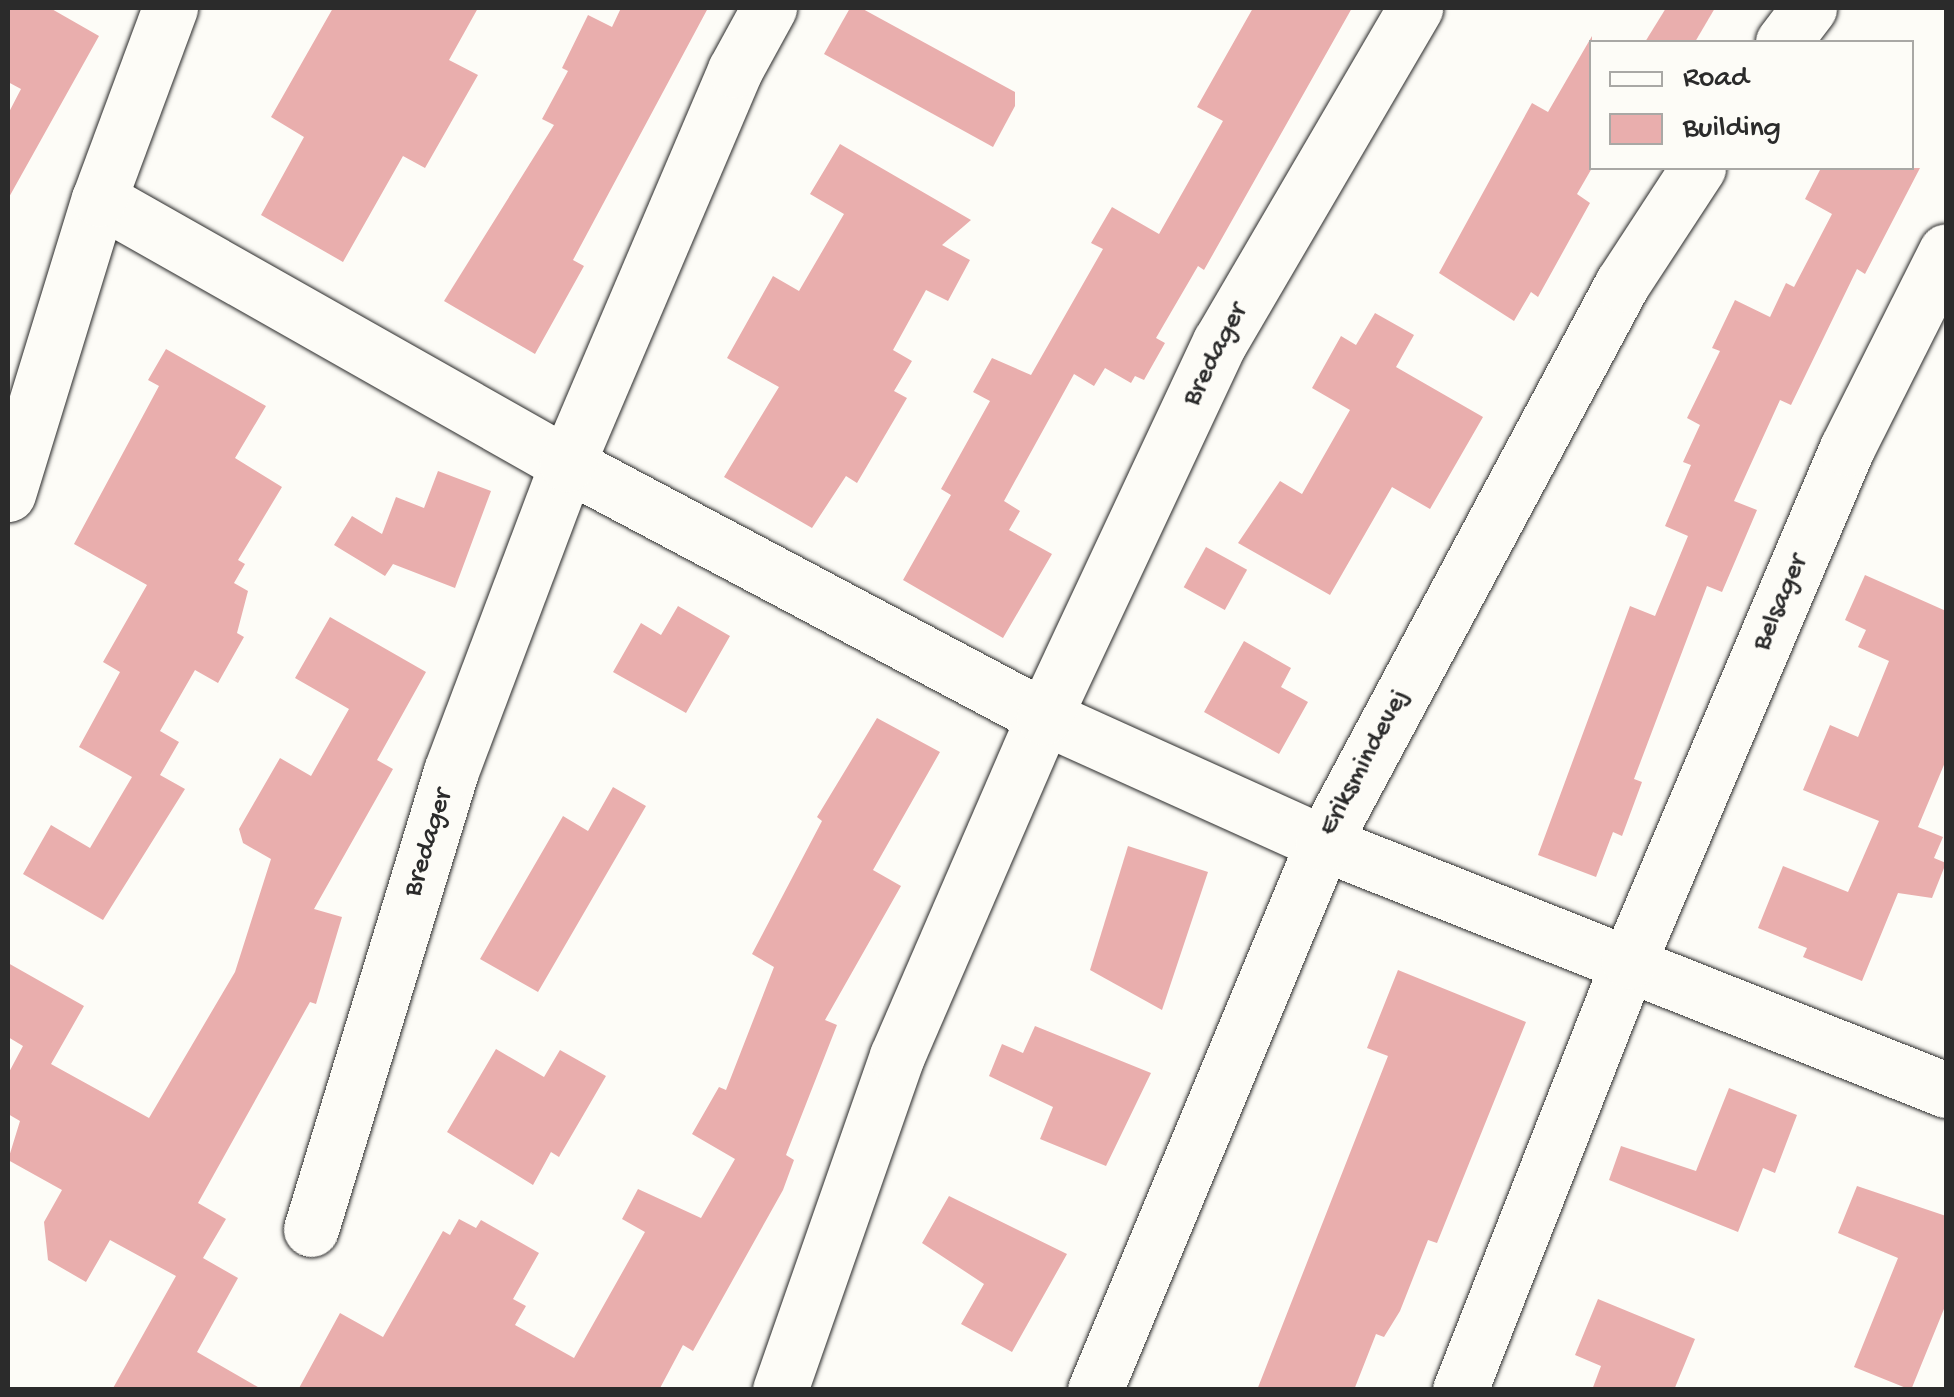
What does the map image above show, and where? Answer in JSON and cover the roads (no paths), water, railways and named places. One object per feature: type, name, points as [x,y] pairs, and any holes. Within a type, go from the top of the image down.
[{"type":"street","points":[[8,494],[99,198],[170,8]]},
{"type":"street","name":"Bredager","points":[[311,1229],[451,771],[567,464],[736,70],[769,8]]},
{"type":"street","name":"Bredager","points":[[780,1390],[897,1056],[1044,717],[1220,342],[1414,8]]},
{"type":"street","points":[[1785,40],[1809,8]]},
{"type":"street","name":"Eriksmindevej","points":[[1095,1390],[1323,842],[1622,284],[1697,170]]},
{"type":"street","points":[[99,198],[567,464],[1044,717],[1323,842],[1946,1090]]},
{"type":"street","name":"Belsager","points":[[1460,1390],[1629,961],[1847,448],[1946,251]]}]
